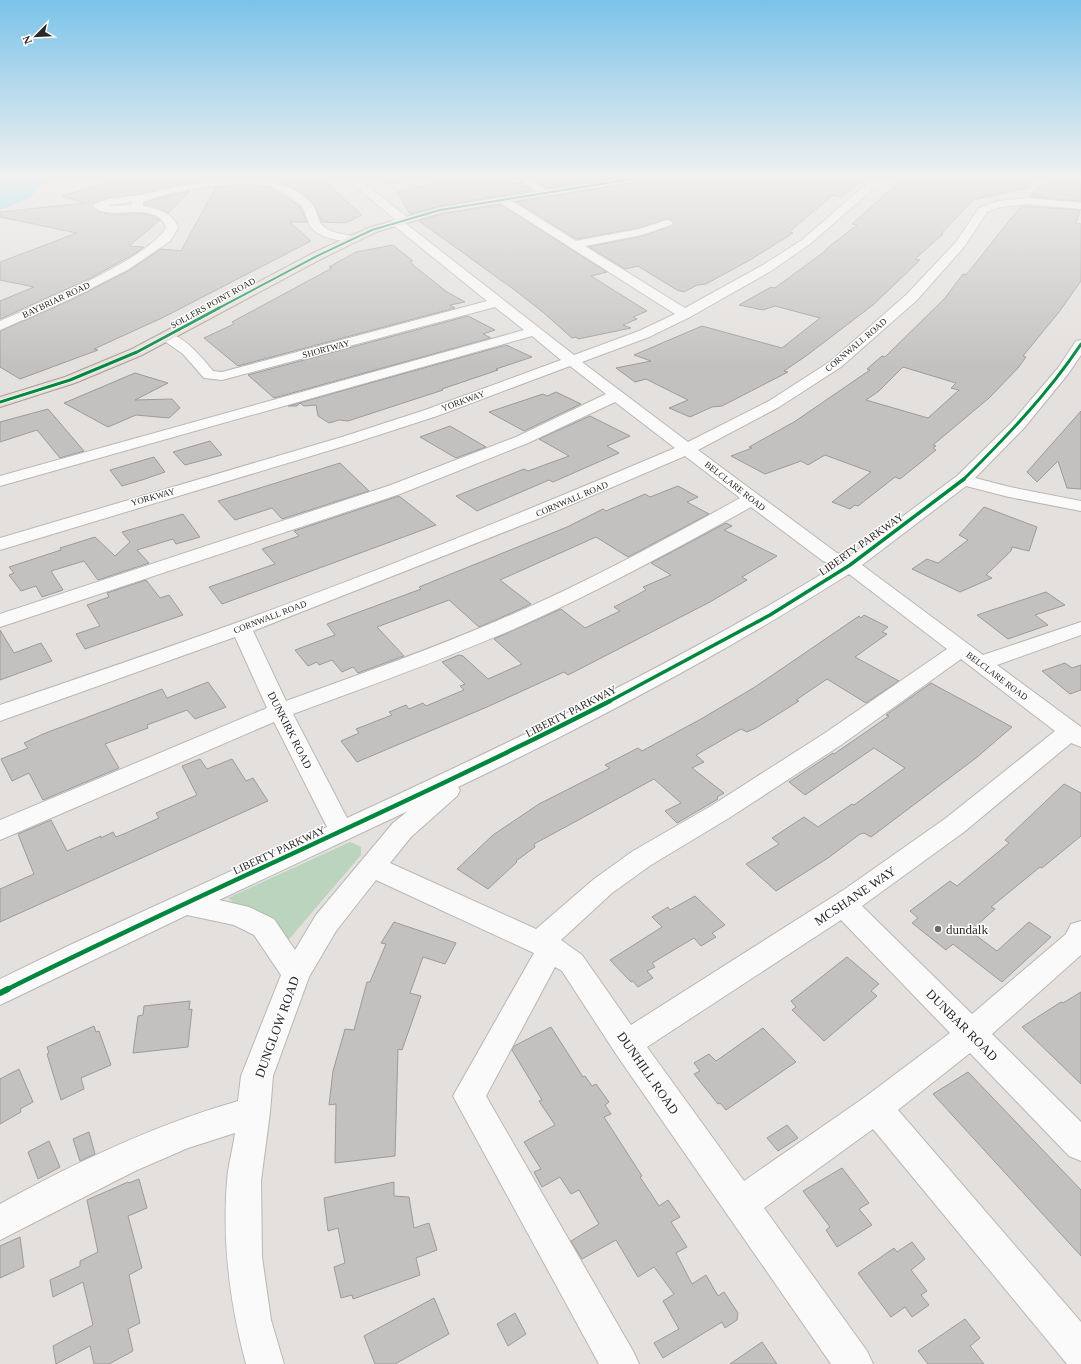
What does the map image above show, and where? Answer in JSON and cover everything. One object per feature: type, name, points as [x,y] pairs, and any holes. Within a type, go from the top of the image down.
[{"type":"main road","name":"SOLLERS POINT ROAD","points":[[0,402],[70,380],[168,337],[279,276],[349,241]]},
{"type":"street","name":"BAYBRIAR ROAD","points":[[0,326],[66,296],[122,268],[164,241]]},
{"type":"street","name":"BELCLARE ROAD","points":[[424,241],[497,302],[572,361],[752,499],[830,557],[850,565],[1075,735]]},
{"type":"street","points":[[566,241],[685,314]]},
{"type":"street","points":[[573,245],[596,241]]},
{"type":"street","name":"YORKWAY","points":[[0,544],[348,440],[431,413],[644,334],[685,314],[767,268],[808,241]]},
{"type":"street","name":"CORNWALL ROAD","points":[[0,713],[241,628],[527,517],[687,449],[774,404],[836,364],[912,297],[962,241]]},
{"type":"street","name":"SHORTWAY","points":[[168,337],[188,351],[209,375],[222,376],[497,302]]},
{"type":"street","points":[[0,481],[534,331]]},
{"type":"street","name":"LIBERTY PARKWAY","points":[[0,993],[80,953],[341,830],[465,775],[644,684],[770,615],[850,565],[963,480],[1018,425],[1063,371],[1081,344]]},
{"type":"street","points":[[0,621],[394,490],[522,440],[617,396]]},
{"type":"street","points":[[963,480],[1009,492],[1081,506]]},
{"type":"street","points":[[0,831],[280,711],[408,664],[507,624],[653,554],[752,499]]},
{"type":"street","name":"DUNKIRK ROAD","points":[[241,628],[280,711],[341,830]]},
{"type":"street","points":[[980,663],[1081,628]]},
{"type":"street","points":[[620,1364],[469,1096],[545,945],[603,886],[642,858],[720,812],[833,739],[961,649]]},
{"type":"street","name":"MCSHANE WAY","points":[[627,1044],[844,905],[955,825],[1075,735]]},
{"type":"street","name":"DUNGLOW ROAD","points":[[265,1364],[253,1320],[244,1257],[244,1181],[254,1112],[257,1076],[296,974],[326,923],[402,830],[465,775]]},
{"type":"street","name":"DUNHILL ROAD","points":[[372,867],[441,896],[545,945],[572,963],[627,1044],[854,1364]]},
{"type":"street","points":[[185,904],[239,915],[264,927],[296,974]]},
{"type":"street","name":"DUNBAR ROAD","points":[[844,905],[1081,1145]]},
{"type":"street","points":[[741,1204],[876,1108],[972,1034],[1079,940]]},
{"type":"street","points":[[876,1108],[1081,1351]]},
{"type":"street","points":[[0,1223],[55,1192],[127,1158],[226,1120],[254,1112]]},
{"type":"green space","points":[[350,842],[361,847],[361,855],[285,944],[228,898]]},
{"type":"building","points":[[57,241],[135,241],[129,246],[144,247],[89,279],[0,319],[0,301],[34,287],[0,280],[0,262]]},
{"type":"building","points":[[187,241],[311,241],[164,317],[94,349],[98,350],[20,379],[0,367],[0,331],[71,300],[130,270],[161,249],[181,251]]},
{"type":"building","points":[[446,241],[557,241],[607,272],[591,276],[647,311],[633,317],[637,319],[623,325],[631,328],[578,339],[576,337],[572,338],[516,291]]},
{"type":"building","points":[[620,241],[781,241],[750,260],[706,284],[697,285],[684,292],[677,290],[638,266],[625,269],[589,247]]},
{"type":"building","points":[[837,241],[936,241],[915,259],[920,260],[873,305],[784,371],[788,372],[722,406],[712,407],[690,417],[669,408],[688,400],[646,379],[635,382],[616,368],[651,361],[634,355],[702,326],[782,348],[820,318],[775,306],[763,310],[739,305],[771,287],[775,288],[828,249],[826,249]]},
{"type":"building","points":[[993,241],[1081,241],[1081,281],[1059,312],[1023,356],[1026,357],[1018,368],[989,398],[933,445],[936,446],[933,448],[936,450],[900,479],[895,477],[858,506],[855,505],[850,509],[832,502],[871,472],[825,455],[808,465],[801,461],[765,474],[731,456],[752,448],[749,447],[794,422],[870,370],[867,369],[882,356],[885,357],[945,298],[963,274],[966,275]],"holes":[[[903,367],[956,383],[951,388],[959,390],[928,418],[866,400],[879,391]]]},
{"type":"building","points":[[393,245],[413,261],[410,261],[413,265],[447,292],[465,302],[450,305],[455,308],[238,366],[204,338],[234,324],[232,322],[332,268],[329,267],[356,252]]},
{"type":"building","points":[[468,316],[495,330],[483,334],[491,338],[274,398],[248,375]]},
{"type":"building","points":[[506,345],[532,357],[442,389],[443,390],[348,421],[339,420],[329,423],[318,416],[316,405],[304,406],[300,403],[297,406],[288,406]]},
{"type":"building","points":[[135,373],[168,383],[135,400],[172,399],[180,408],[169,418],[136,415],[108,427],[64,403]]},
{"type":"building","points":[[556,392],[581,404],[524,431],[489,412],[543,394],[547,396]]},
{"type":"building","points":[[48,409],[84,451],[60,458],[37,430],[0,442],[0,422]]},
{"type":"building","points":[[1081,411],[1081,489],[1067,488],[1058,461],[1037,482],[1027,472]]},
{"type":"building","points":[[590,416],[630,436],[607,446],[619,453],[553,482],[549,480],[477,511],[456,496],[524,469],[528,471],[569,456],[539,439]]},
{"type":"building","points":[[450,426],[486,447],[456,458],[420,437]]},
{"type":"building","points":[[210,441],[222,455],[185,465],[173,452]]},
{"type":"building","points":[[154,457],[165,472],[122,486],[110,470]]},
{"type":"building","points":[[340,463],[369,491],[282,519],[272,508],[235,520],[218,501]]},
{"type":"building","points":[[678,486],[698,497],[687,502],[709,514],[628,557],[596,537],[500,580],[531,604],[498,619],[479,627],[449,600],[377,627],[404,656],[358,673],[353,667],[342,672],[332,660],[319,665],[317,662],[308,666],[295,650],[335,635],[327,624],[421,589],[419,587],[567,527],[603,509],[606,511],[645,494],[650,497]]},
{"type":"building","points":[[399,496],[436,525],[222,604],[209,587],[275,564],[262,549],[299,536],[294,531]]},
{"type":"building","points":[[984,507],[1037,527],[1029,551],[1012,547],[1011,551],[986,575],[992,578],[960,592],[912,569],[927,559],[938,563],[968,540],[959,535]]},
{"type":"building","points":[[183,514],[200,537],[176,544],[173,539],[137,550],[149,563],[98,580],[84,561],[51,571],[63,590],[42,597],[36,586],[21,591],[9,575],[14,573],[9,567],[95,537],[115,556],[130,542],[122,532]]},
{"type":"building","points":[[726,523],[732,526],[724,530],[777,556],[742,577],[747,580],[710,602],[568,675],[564,672],[487,707],[357,762],[341,741],[359,733],[356,729],[392,715],[389,712],[406,705],[409,709],[423,703],[426,706],[464,690],[460,686],[465,684],[442,662],[459,655],[463,656],[488,679],[522,664],[494,639],[561,609],[585,628],[620,611],[614,607],[646,590],[643,587],[671,575],[651,563]]},
{"type":"building","points":[[146,580],[160,598],[169,595],[183,615],[85,649],[76,634],[100,626],[87,605],[109,597],[107,593]]},
{"type":"building","points":[[1046,592],[1065,605],[1035,615],[1048,625],[1008,639],[977,615]]},
{"type":"building","points":[[864,615],[888,627],[882,632],[887,634],[855,657],[899,681],[866,703],[827,679],[796,700],[799,701],[756,728],[747,732],[741,729],[696,755],[704,762],[692,768],[724,793],[717,797],[718,799],[677,823],[665,811],[681,803],[654,779],[534,844],[535,847],[516,861],[517,862],[488,889],[457,869],[493,835],[539,804],[610,768],[605,765],[638,748],[642,751],[701,719],[755,687],[859,616],[861,618]]},
{"type":"building","points":[[0,630],[14,653],[41,643],[52,661],[0,680]]},
{"type":"building","points":[[1065,663],[1072,668],[1081,665],[1081,690],[1070,694],[1042,671]]},
{"type":"building","points":[[208,682],[226,707],[195,719],[187,710],[147,725],[148,728],[105,744],[119,768],[43,800],[29,773],[12,781],[1,759],[28,748],[24,743],[43,734],[162,689],[167,698]]},
{"type":"building","points":[[931,683],[1012,727],[976,758],[871,837],[864,833],[860,834],[828,858],[776,891],[746,864],[779,844],[772,838],[804,817],[818,827],[852,804],[854,805],[905,768],[874,748],[805,795],[789,782],[833,753],[834,754],[889,716],[886,715]]},
{"type":"building","points":[[200,759],[207,769],[232,759],[246,781],[253,778],[268,801],[0,922],[0,889],[34,874],[18,834],[51,820],[67,851],[113,832],[116,837],[126,833],[159,818],[156,813],[197,795],[182,766]]},
{"type":"building","points":[[1064,784],[1081,793],[1081,836],[991,907],[995,909],[970,931],[997,951],[1029,922],[1051,937],[1002,982],[953,944],[946,950],[912,923],[918,918],[910,911],[950,881],[957,886],[1009,843],[1005,840]]},
{"type":"building","points":[[695,896],[725,925],[712,933],[716,937],[701,946],[694,938],[652,963],[655,967],[647,971],[653,978],[638,987],[633,981],[631,982],[610,960],[662,927],[652,917],[668,907],[670,910]]},
{"type":"building","points":[[394,922],[456,943],[445,964],[423,957],[410,993],[421,996],[402,1050],[398,1049],[395,1156],[335,1163],[336,1104],[329,1105],[333,1071],[345,1029],[354,1030],[367,982],[370,982],[386,944],[381,943]]},
{"type":"building","points":[[847,957],[879,984],[871,991],[877,996],[824,1041],[792,1010],[796,1007],[791,1001]]},
{"type":"building","points":[[1081,992],[1081,1084],[1022,1027],[1061,1002],[1063,1003]]},
{"type":"building","points":[[190,1001],[189,1010],[192,1009],[188,1047],[133,1053],[138,1016],[143,1015],[144,1006]]},
{"type":"building","points":[[94,1026],[96,1032],[99,1031],[111,1065],[81,1078],[84,1089],[61,1100],[47,1054],[49,1053],[47,1047]]},
{"type":"building","points":[[551,1027],[583,1077],[585,1076],[592,1086],[596,1084],[609,1102],[605,1105],[611,1114],[604,1117],[642,1176],[640,1177],[659,1206],[668,1200],[680,1217],[671,1222],[687,1247],[676,1253],[692,1284],[706,1275],[718,1296],[724,1292],[738,1313],[737,1320],[725,1328],[722,1322],[663,1358],[654,1343],[679,1329],[663,1301],[674,1294],[654,1267],[638,1277],[616,1240],[582,1259],[571,1241],[599,1224],[579,1190],[571,1194],[560,1177],[542,1187],[534,1172],[541,1169],[524,1142],[555,1125],[539,1101],[542,1100],[512,1050],[514,1046]]},
{"type":"building","points":[[763,1028],[796,1062],[726,1110],[720,1103],[718,1104],[694,1074],[700,1071],[694,1063],[709,1054],[716,1061]]},
{"type":"building","points":[[19,1069],[33,1102],[20,1109],[21,1112],[0,1124],[0,1079]]},
{"type":"building","points":[[968,1072],[1081,1190],[1081,1256],[933,1094]]},
{"type":"building","points":[[787,1125],[798,1138],[778,1151],[767,1138]]},
{"type":"building","points":[[89,1132],[95,1154],[80,1161],[73,1139]]},
{"type":"building","points":[[49,1141],[60,1167],[38,1179],[28,1152]]},
{"type":"building","points":[[842,1168],[869,1203],[859,1209],[872,1225],[837,1247],[826,1230],[830,1227],[803,1191]]},
{"type":"building","points":[[139,1179],[147,1208],[128,1216],[142,1268],[129,1275],[140,1323],[128,1329],[133,1351],[109,1364],[94,1364],[90,1346],[56,1364],[53,1346],[93,1325],[83,1282],[53,1297],[50,1280],[80,1266],[80,1261],[98,1252],[87,1200],[128,1182],[129,1183]]},
{"type":"building","points":[[394,1182],[394,1196],[409,1197],[414,1228],[429,1223],[437,1250],[416,1258],[420,1275],[353,1299],[352,1295],[341,1298],[334,1267],[345,1263],[338,1228],[328,1231],[324,1198]]},
{"type":"building","points":[[20,1237],[24,1267],[0,1278],[0,1246]]},
{"type":"building","points":[[912,1242],[925,1259],[911,1270],[927,1291],[921,1295],[929,1305],[912,1317],[905,1307],[891,1317],[858,1273],[894,1248],[897,1252]]},
{"type":"building","points":[[434,1298],[449,1334],[395,1364],[375,1364],[364,1336]]},
{"type":"building","points":[[515,1313],[526,1334],[508,1346],[497,1324]]},
{"type":"building","points":[[965,1319],[980,1338],[970,1346],[984,1364],[928,1364],[918,1351]]},
{"type":"building","points":[[762,1342],[777,1364],[730,1364]]},
{"type":"cycle path","points":[[0,402],[70,380],[137,352],[317,256],[349,241]]},
{"type":"cycle path","points":[[0,993],[80,953],[505,755],[637,687],[770,615],[850,565],[963,480],[1018,425],[1063,371],[1081,344]]},
{"type":"place","name":"dundalk","points":[[938,929]]}]
